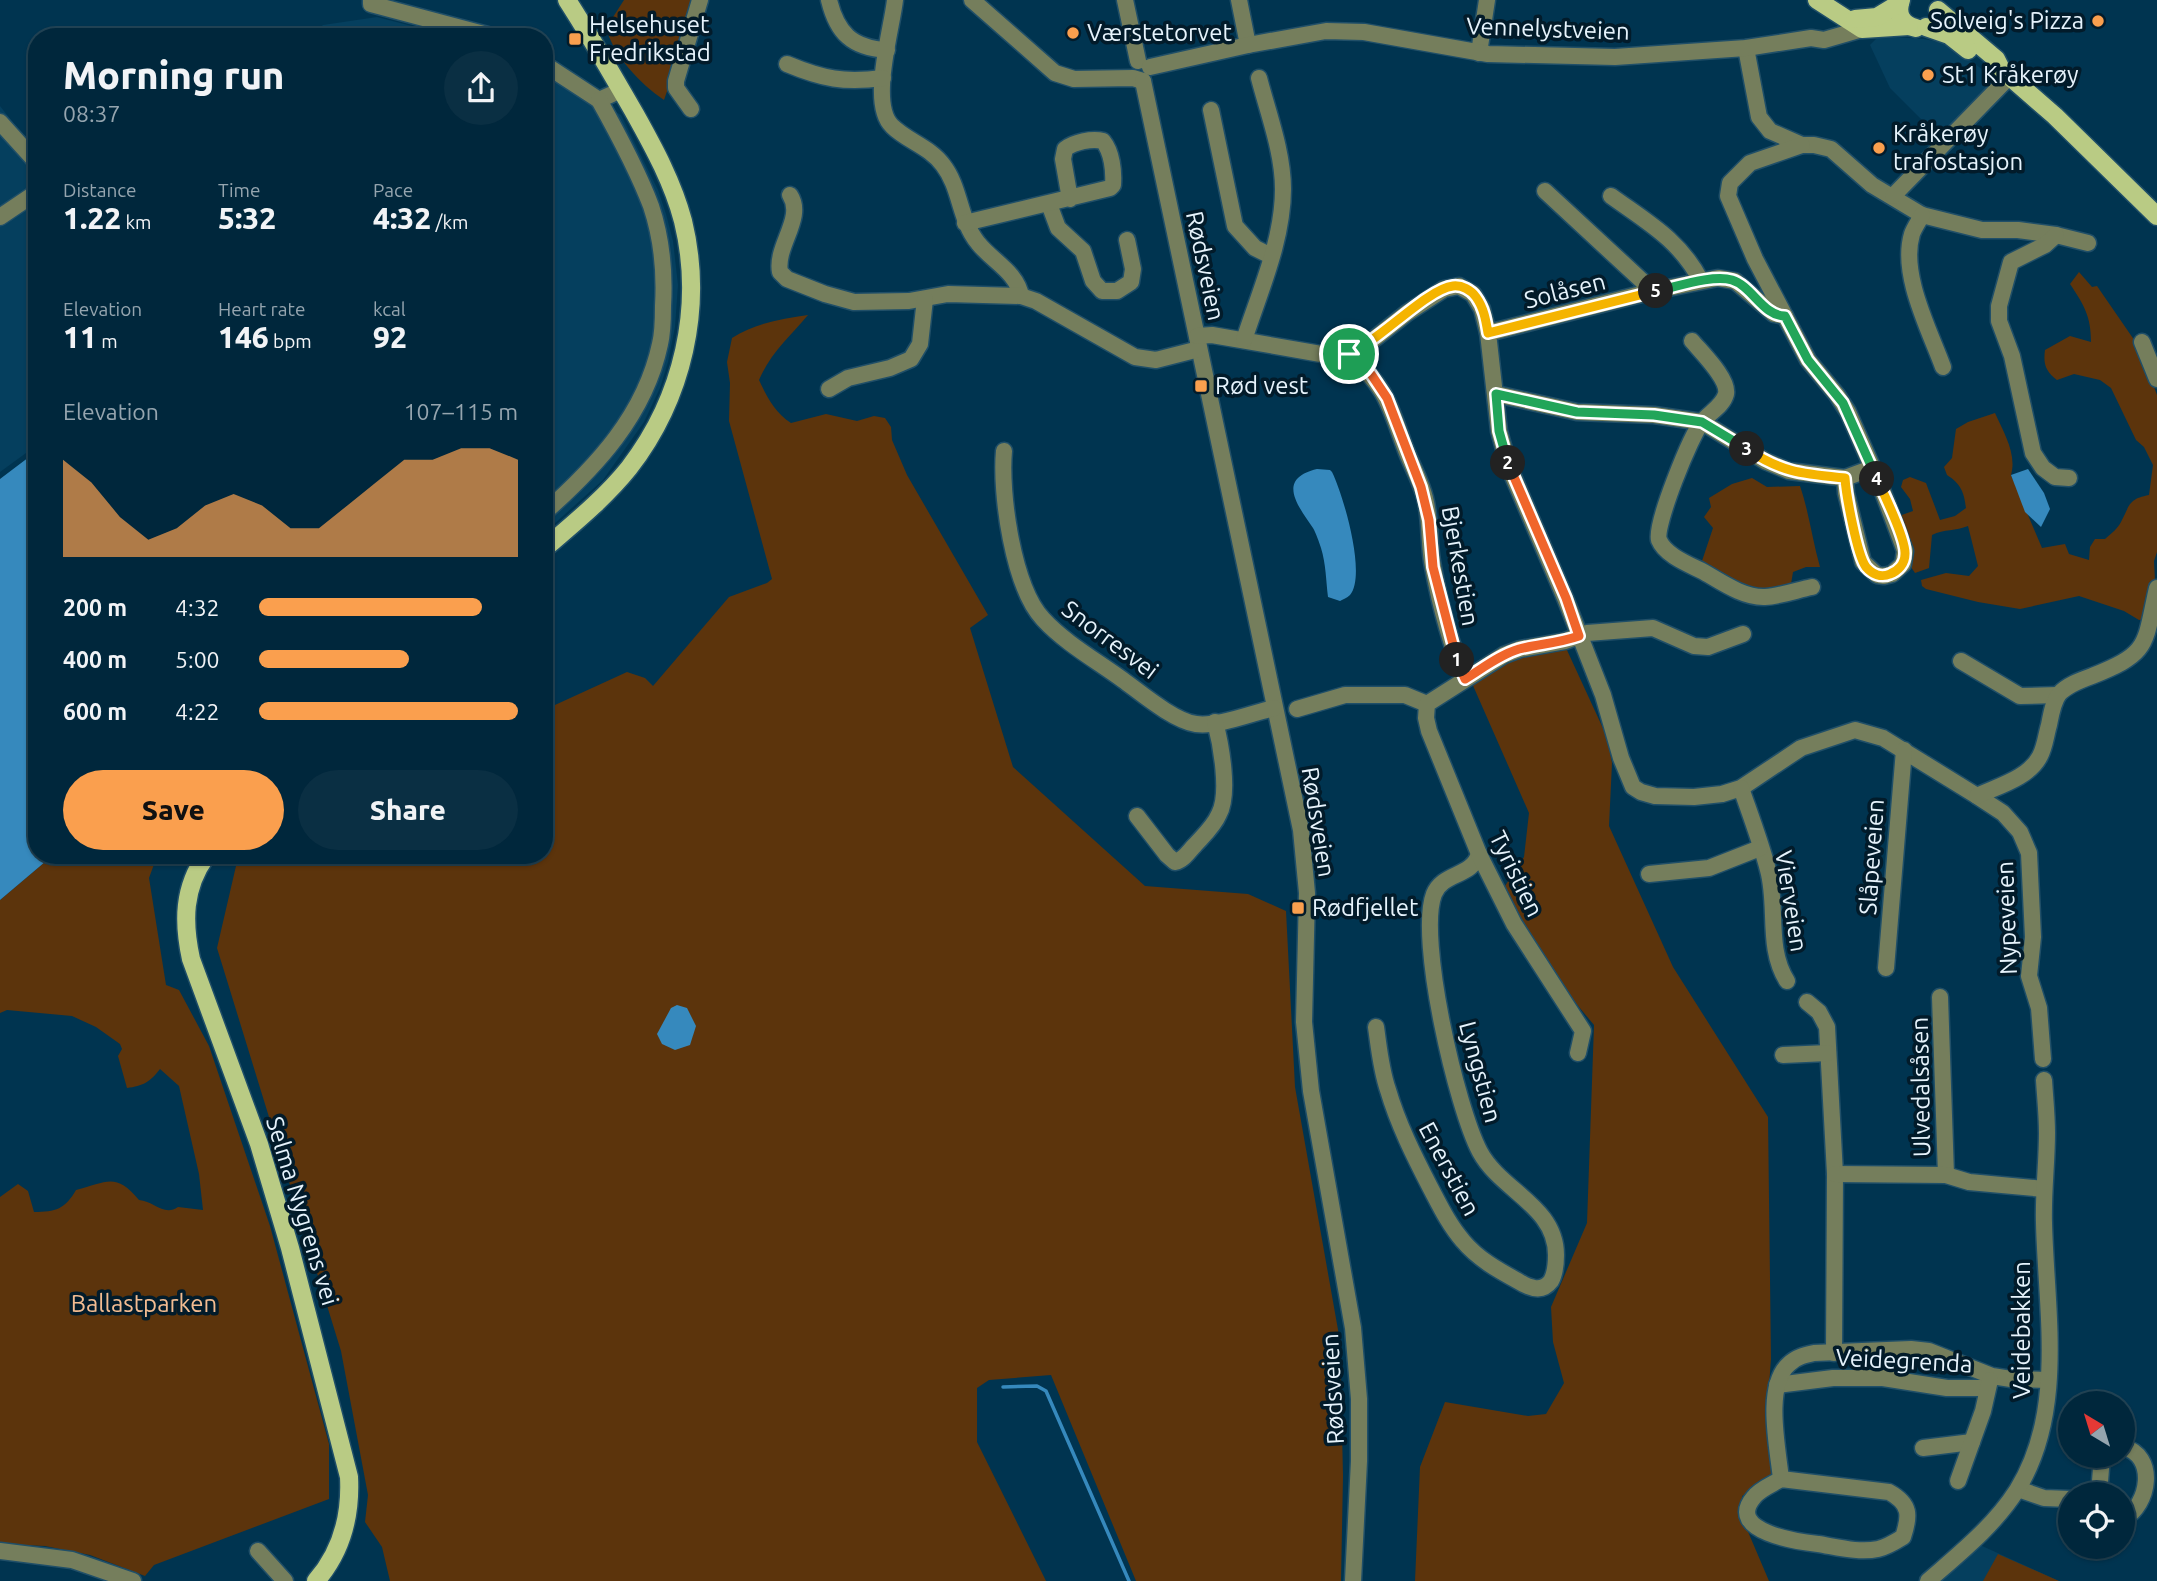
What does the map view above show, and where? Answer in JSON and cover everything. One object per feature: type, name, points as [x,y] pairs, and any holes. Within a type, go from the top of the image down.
[{"type":"main road","points":[[553,541],[607,492],[642,449],[670,399],[679,375],[691,306],[690,265],[683,221],[666,173],[621,90],[566,0]]},
{"type":"main road","points":[[1817,0],[1862,29],[1917,27],[1936,19],[1937,5]]},
{"type":"main road","points":[[1842,17],[1877,17],[1900,1]]},
{"type":"main road","points":[[1900,1],[1901,19],[1917,27],[1949,35],[1990,66],[2006,73]]},
{"type":"main road","points":[[1937,5],[2157,216]]},
{"type":"main road","name":"Selma Nygrens vei","points":[[200,864],[195,872],[186,906],[185,932],[191,959],[259,1144],[290,1248],[349,1478],[350,1503],[345,1530],[316,1581]]},
{"type":"street","points":[[371,0],[371,4],[461,28]]},
{"type":"street","points":[[691,109],[676,88],[676,81],[701,0]]},
{"type":"street","points":[[830,0],[837,23],[852,40],[867,47],[887,50]]},
{"type":"street","points":[[895,0],[883,78],[883,107],[886,117],[895,129],[929,151],[943,165],[950,177],[965,223],[978,244],[1018,283],[1021,296]]},
{"type":"street","name":"Vennelystveien","points":[[972,0],[1055,74],[1074,79],[1139,71],[1248,45],[1326,31],[1348,31],[1479,53],[1615,57],[1746,48],[1811,38],[1824,40],[1862,29]]},
{"type":"street","name":"Rødsveien","points":[[1125,0],[1302,844],[1307,893],[1304,1022],[1311,1091],[1353,1328],[1359,1399],[1353,1581]]},
{"type":"street","points":[[1239,0],[1248,45]]},
{"type":"street","points":[[1479,53],[1487,0]]},
{"type":"street","points":[[1746,48],[1759,117],[1770,131],[1801,145]]},
{"type":"street","points":[[787,64],[814,75],[837,80],[883,78]]},
{"type":"street","points":[[553,70],[599,100],[651,207],[665,267],[661,342],[643,395],[628,423],[585,477],[553,505]]},
{"type":"street","points":[[1893,196],[2006,73]]},
{"type":"street","points":[[1244,340],[1278,231],[1283,186],[1281,164],[1259,78]]},
{"type":"street","points":[[599,100],[621,90]]},
{"type":"street","points":[[1211,110],[1235,226],[1255,248],[1271,256]]},
{"type":"street","points":[[0,122],[28,153]]},
{"type":"street","points":[[1845,478],[1846,493],[1863,562],[1877,575],[1892,574],[1903,564],[1905,551],[1872,468],[1843,403],[1808,360],[1730,205],[1728,190],[1740,172],[1750,163],[1801,145],[1814,145],[1831,149],[1872,185],[1922,215],[1982,230],[2018,230],[2088,243]]},
{"type":"street","name":"Solåsen","points":[[1545,191],[1653,291]]},
{"type":"street","points":[[790,195],[795,210],[779,261],[782,275],[854,302],[925,299],[948,294],[1021,296],[1036,301],[1135,357],[1164,359],[1212,335],[1321,354],[1349,354],[1369,344],[1438,292],[1453,286],[1464,288],[1477,298],[1482,309],[1488,333],[1499,431],[1509,467],[1566,598],[1603,695],[1621,758],[1633,787],[1655,796],[1694,797],[1722,794],[1741,788]]},
{"type":"street","points":[[1611,196],[1681,248],[1701,281]]},
{"type":"street","points":[[0,217],[28,198]]},
{"type":"street","points":[[965,223],[1070,199]]},
{"type":"street","points":[[1049,204],[1058,228],[1083,251],[1093,281],[1102,291],[1117,291],[1131,282],[1133,269],[1127,240]]},
{"type":"street","points":[[1922,215],[1912,234],[1909,261],[1914,289],[1943,366]]},
{"type":"street","points":[[2056,235],[2045,245],[2011,262],[1999,306],[1999,321],[2012,356],[2033,453],[2043,468],[2055,477],[2069,478]]},
{"type":"street","name":"Solåsen","points":[[1488,333],[1653,291],[1725,278],[1735,281],[1774,314],[1785,316]]},
{"type":"street","points":[[829,389],[848,378],[890,368],[911,359],[920,344],[925,299]]},
{"type":"street","points":[[1692,341],[1720,376],[1726,388],[1724,398],[1702,422],[1689,448],[1660,520],[1658,534],[1661,544],[1670,553],[1706,574],[1757,597],[1812,587]]},
{"type":"street","points":[[2142,342],[2157,379]]},
{"type":"street","name":"Bjerkestien","points":[[1349,354],[1371,374],[1387,398],[1421,487],[1429,520],[1430,551],[1440,601],[1455,655],[1465,679]]},
{"type":"street","points":[[1496,394],[1577,412],[1663,415],[1702,422],[1765,461],[1789,471],[1845,478],[1872,468]]},
{"type":"street","name":"Snorresvei","points":[[1004,451],[1002,470],[1008,522],[1030,604],[1058,634],[1189,722],[1215,722],[1274,708]]},
{"type":"street","points":[[1977,796],[2024,774],[2034,765],[2041,754],[2058,695],[2075,683],[2126,662],[2139,650],[2146,636],[2157,588]]},
{"type":"street","points":[[1297,709],[1345,695],[1405,695],[1427,705],[1504,655],[1587,633],[1646,628],[1671,635],[1694,646],[1708,647],[1743,634]]},
{"type":"street","points":[[1961,661],[2020,696],[2058,695]]},
{"type":"street","name":"Tyristien","points":[[1427,705],[1429,731],[1479,854],[1514,923],[1583,1031],[1578,1053]]},
{"type":"street","points":[[1137,816],[1175,862],[1184,858],[1208,830],[1219,814],[1223,799],[1223,756],[1215,722]]},
{"type":"street","name":"Nypeveien","points":[[1741,788],[1801,748],[1855,730],[1883,738],[2003,813],[2020,832],[2029,853],[2033,937],[2029,976],[2039,1008],[2043,1059]]},
{"type":"street","name":"Slåpeveien","points":[[1886,968],[1904,750]]},
{"type":"street","name":"Vierveien","points":[[1741,788],[1768,870],[1772,890],[1776,957],[1780,971],[1787,981]]},
{"type":"street","points":[[1649,874],[1709,868],[1760,848]]},
{"type":"street","name":"Lyngstien","points":[[1479,854],[1471,869],[1448,878],[1438,886],[1433,897],[1430,921],[1430,951],[1453,1073],[1480,1153],[1495,1172],[1545,1219],[1556,1242],[1553,1276],[1549,1284],[1540,1289]]},
{"type":"street","name":"Ulvedalsåsen","points":[[1940,997],[1945,1175]]},
{"type":"street","points":[[1807,1002],[1819,1013],[1827,1027],[1835,1174],[1834,1353]]},
{"type":"street","name":"Enerstien","points":[[1376,1027],[1387,1088],[1399,1122],[1448,1221],[1462,1241],[1488,1264],[1528,1287],[1540,1289]]},
{"type":"street","points":[[1783,1055],[1828,1053]]},
{"type":"street","name":"Veidebakken","points":[[1928,1581],[1983,1531],[2018,1489],[2038,1437],[2047,1398],[2049,1356],[2044,1080]]},
{"type":"street","name":"Ulvedalsåsen","points":[[1835,1174],[1945,1175],[1969,1182],[2044,1189]]},
{"type":"street","name":"Veidegrenda","points":[[1989,1382],[1929,1351],[1893,1349],[1801,1356],[1783,1370],[1777,1385],[1833,1378],[1883,1378],[1947,1388],[2011,1379],[2048,1380]]},
{"type":"street","name":"Veidegrenda","points":[[1958,1481],[1983,1411],[1989,1382]]},
{"type":"street","points":[[1777,1385],[1774,1411],[1781,1479]]},
{"type":"street","points":[[1923,1448],[1972,1442]]},
{"type":"street","points":[[2135,1452],[2142,1457],[2146,1467],[2143,1499],[2135,1510]]},
{"type":"street","points":[[1781,1479],[1889,1492],[1898,1497],[1908,1512],[1909,1519],[1903,1537],[1879,1549],[1861,1550],[1781,1539],[1759,1529],[1748,1513],[1749,1506],[1754,1497],[1781,1479]]},
{"type":"street","points":[[2018,1489],[2044,1498],[2058,1499]]},
{"type":"street","points":[[0,1551],[72,1560],[133,1581]]},
{"type":"street","points":[[258,1551],[285,1581]]},
{"type":"shaded area","points":[[377,17],[419,28],[320,28],[323,25]]},
{"type":"shaded area","points":[[1879,36],[1924,39],[1949,44],[1992,77],[1993,82],[1948,128],[1940,132],[1932,130],[1890,88],[1870,45]]},
{"type":"shaded area","points":[[553,75],[621,115],[658,190],[673,241],[678,285],[675,327],[668,362],[660,388],[644,422],[603,480],[553,525]]},
{"type":"shaded area","points":[[0,106],[28,142],[28,452],[0,472]]},
{"type":"shaded area","points":[[28,458],[28,864],[43,864],[0,900],[0,479]]},
{"type":"shaded area","points":[[1317,469],[1332,472],[1352,534],[1355,585],[1350,595],[1340,601],[1328,597],[1321,548],[1294,494],[1297,479]]},
{"type":"shaded area","points":[[2028,469],[2044,493],[2050,509],[2041,527],[2025,512],[2011,475]]},
{"type":"shaded area","points":[[677,1005],[687,1008],[696,1026],[690,1045],[675,1050],[662,1044],[657,1034],[671,1008]]},
{"type":"shaded area","points":[[1980,1545],[2059,1581],[1938,1581]]},
{"type":"green space","points":[[624,0],[698,0],[664,100],[629,68],[615,49],[606,28]]},
{"type":"green space","points":[[2079,272],[2092,287],[2097,286],[2139,347],[2157,395],[2155,581],[2144,619],[2139,620],[2124,611],[2079,596],[2020,609],[1926,589],[1921,580],[1946,573],[1969,576],[1978,566],[1968,526],[1932,535],[1929,568],[1915,573],[1911,567],[1908,544],[1896,517],[1913,511],[1910,499],[1901,487],[1903,480],[1910,477],[1926,483],[1940,520],[1955,516],[1966,508],[1961,489],[1947,475],[1944,467],[1952,458],[1956,429],[1995,413],[2011,451],[2011,475],[2042,548],[2065,544],[2069,554],[2089,560],[2090,547],[2095,539],[2105,539],[2118,526],[2133,501],[2149,495],[2153,465],[2144,447],[2136,440],[2111,388],[2100,380],[2074,374],[2057,380],[2046,367],[2045,350],[2070,336],[2091,342],[2086,311],[2070,284]]},
{"type":"green space","points":[[808,315],[775,353],[759,380],[768,398],[785,419],[791,423],[826,414],[857,421],[874,416],[885,418],[891,427],[892,440],[907,475],[988,615],[970,628],[1013,767],[1145,886],[1248,894],[1286,911],[1295,1087],[1340,1341],[1343,1476],[1341,1581],[1136,1581],[1051,1375],[989,1380],[977,1388],[977,1442],[1046,1581],[390,1581],[382,1547],[365,1522],[368,1495],[341,1351],[217,948],[236,866],[553,864],[553,706],[627,672],[645,678],[653,686],[729,597],[772,579],[729,421],[730,383],[727,362],[732,338],[769,322]]},
{"type":"green space","points":[[1752,478],[1767,487],[1800,486],[1820,567],[1806,567],[1793,572],[1791,584],[1766,592],[1730,582],[1701,564],[1713,528],[1704,517],[1711,507],[1709,498],[1732,484]]},
{"type":"green space","points":[[1566,648],[1607,737],[1612,763],[1609,826],[1673,967],[1768,1117],[1771,1359],[1767,1412],[1779,1476],[1742,1496],[1746,1527],[1769,1581],[1415,1581],[1420,1467],[1445,1402],[1528,1416],[1546,1414],[1564,1383],[1553,1342],[1551,1307],[1587,1223],[1594,1025],[1539,959],[1503,889],[1524,857],[1529,813],[1471,681],[1500,662]]},
{"type":"green space","name":"Ballastparken","points":[[43,864],[154,864],[149,878],[166,985],[179,990],[209,1046],[270,1226],[329,1444],[329,1499],[154,1565],[145,1576],[90,1555],[45,1546],[0,1544],[0,1197],[18,1184],[28,1191],[34,1212],[48,1211],[64,1205],[76,1190],[111,1181],[124,1185],[139,1200],[163,1209],[173,1210],[178,1207],[203,1210],[199,1174],[179,1086],[160,1069],[146,1083],[127,1088],[118,1056],[122,1049],[120,1044],[96,1027],[72,1016],[7,1010],[0,1013],[0,900]]},
{"type":"green space","points":[[1998,1554],[2059,1581],[1983,1581]]},
{"type":"waterway","points":[[1003,1387],[1037,1386],[1046,1391],[1129,1581]]},
{"type":"place","name":"Solveig's Pizza","points":[[2098,21]]},
{"type":"place","name":"Værstetorvet","points":[[1073,33]]},
{"type":"place","name":"Helsehuset Fredrikstad","points":[[575,39]]},
{"type":"place","name":"St1 Kråkerøy","points":[[1928,75]]},
{"type":"place","name":"Kråkerøy trafostasjon","points":[[1879,148]]},
{"type":"place","name":"Rød vest","points":[[1201,386]]},
{"type":"place","name":"Rødfjellet","points":[[1298,908]]},
{"type":"route","points":[[1718,278],[1735,281],[1774,314],[1785,316],[1814,369],[1843,403],[1904,544],[1903,564],[1892,574],[1884,576],[1867,568],[1861,556],[1845,478],[1789,471],[1765,461],[1711,425],[1702,422],[1671,416],[1577,412],[1496,394],[1499,431],[1509,467],[1566,598],[1579,636],[1504,655],[1465,679],[1455,655],[1440,601],[1430,551],[1425,498],[1387,398],[1371,374],[1349,354],[1369,344],[1438,292],[1453,286],[1464,288],[1477,298],[1488,333],[1653,291],[1718,278]]}]
